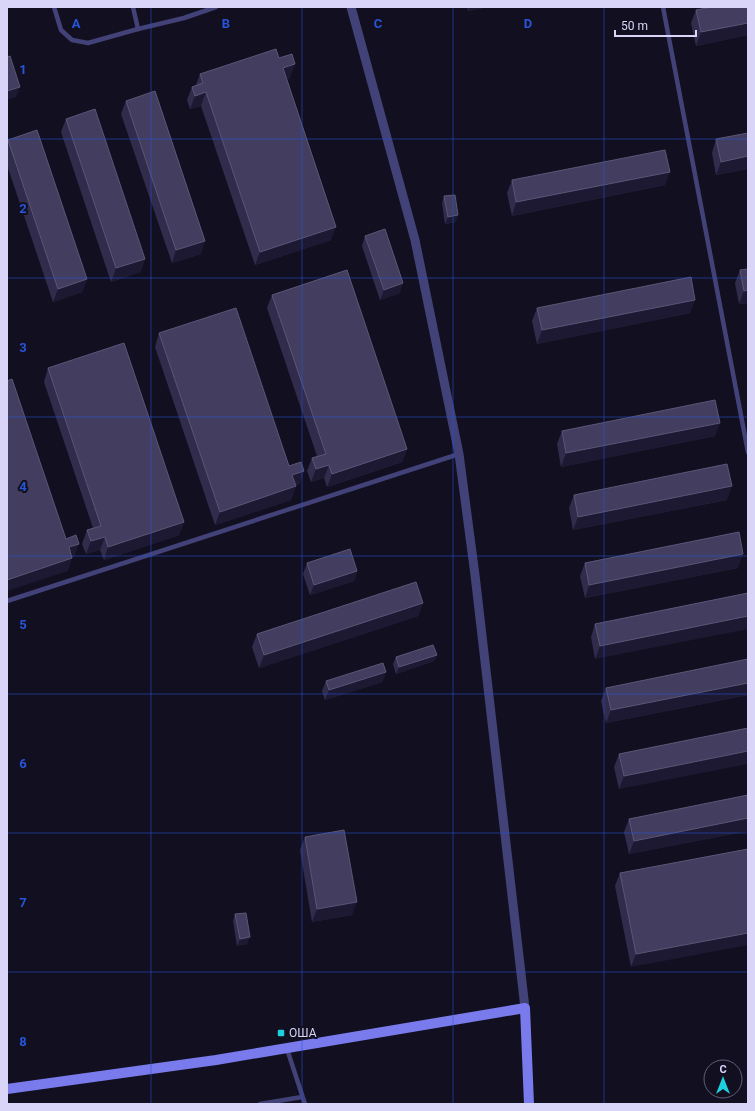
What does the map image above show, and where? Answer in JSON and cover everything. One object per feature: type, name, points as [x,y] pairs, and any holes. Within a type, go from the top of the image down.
[{"type":"street","points":[[351,7],[415,240],[459,454],[475,575],[525,1008],[529,1104]]},
{"type":"street","points":[[7,1089],[288,1049],[525,1008]]},
{"type":"lane","points":[[54,7],[61,30],[72,40],[88,43],[184,18],[216,7]]},
{"type":"lane","points":[[133,7],[138,29]]},
{"type":"lane","points":[[663,7],[748,452]]},
{"type":"lane","points":[[7,601],[459,454]]},
{"type":"lane","points":[[288,1049],[305,1104]]},
{"type":"lane","points":[[260,1104],[302,1097]]},
{"type":"building","points":[[712,7],[748,7],[748,23],[701,32],[696,10]]},
{"type":"building","points":[[276,49],[279,58],[292,54],[295,64],[283,68],[336,227],[260,252],[206,92],[195,96],[192,87],[203,83],[200,74]]},
{"type":"building","points":[[10,56],[20,87],[7,91],[7,57]]},
{"type":"building","points":[[155,91],[205,241],[176,250],[126,101]]},
{"type":"building","points":[[95,109],[145,259],[116,268],[66,119]]},
{"type":"building","points":[[37,130],[87,279],[58,289],[8,140]]},
{"type":"building","points":[[748,133],[748,156],[721,162],[716,139]]},
{"type":"building","points":[[665,150],[670,172],[516,202],[512,180]]},
{"type":"building","points":[[455,195],[458,215],[448,217],[444,196]]},
{"type":"building","points":[[385,229],[403,283],[384,290],[365,236]]},
{"type":"building","points":[[748,269],[748,290],[744,291],[740,270]]},
{"type":"building","points":[[347,270],[407,449],[332,474],[329,465],[316,469],[312,458],[326,454],[272,295]]},
{"type":"building","points":[[691,277],[695,300],[542,330],[537,308]]},
{"type":"building","points":[[236,308],[289,466],[301,462],[304,471],[292,475],[296,486],[220,512],[159,333]]},
{"type":"building","points":[[124,343],[184,522],[108,547],[105,537],[91,541],[87,530],[101,526],[48,368]]},
{"type":"building","points":[[12,379],[66,539],[76,535],[79,544],[69,547],[72,558],[7,580],[7,381]]},
{"type":"building","points":[[715,400],[720,423],[566,453],[562,431]]},
{"type":"building","points":[[727,464],[732,486],[578,517],[574,495]]},
{"type":"building","points":[[739,532],[743,554],[589,585],[585,563]]},
{"type":"building","points":[[350,549],[357,571],[314,585],[307,563]]},
{"type":"building","points":[[416,582],[423,603],[264,655],[257,634]]},
{"type":"building","points":[[748,593],[748,616],[600,646],[595,624]]},
{"type":"building","points":[[433,645],[437,655],[399,667],[396,657]]},
{"type":"building","points":[[748,659],[748,683],[611,710],[606,688]]},
{"type":"building","points":[[383,663],[386,672],[329,690],[326,681]]},
{"type":"building","points":[[748,728],[748,751],[624,776],[619,754]]},
{"type":"building","points":[[748,795],[748,818],[634,841],[629,819]]},
{"type":"building","points":[[344,830],[357,902],[317,909],[305,837]]},
{"type":"building","points":[[748,849],[748,933],[636,954],[620,873]]},
{"type":"building","points":[[246,913],[250,937],[240,939],[235,914]]},
{"type":"place","name":"ОША","points":[[281,1033]]}]
